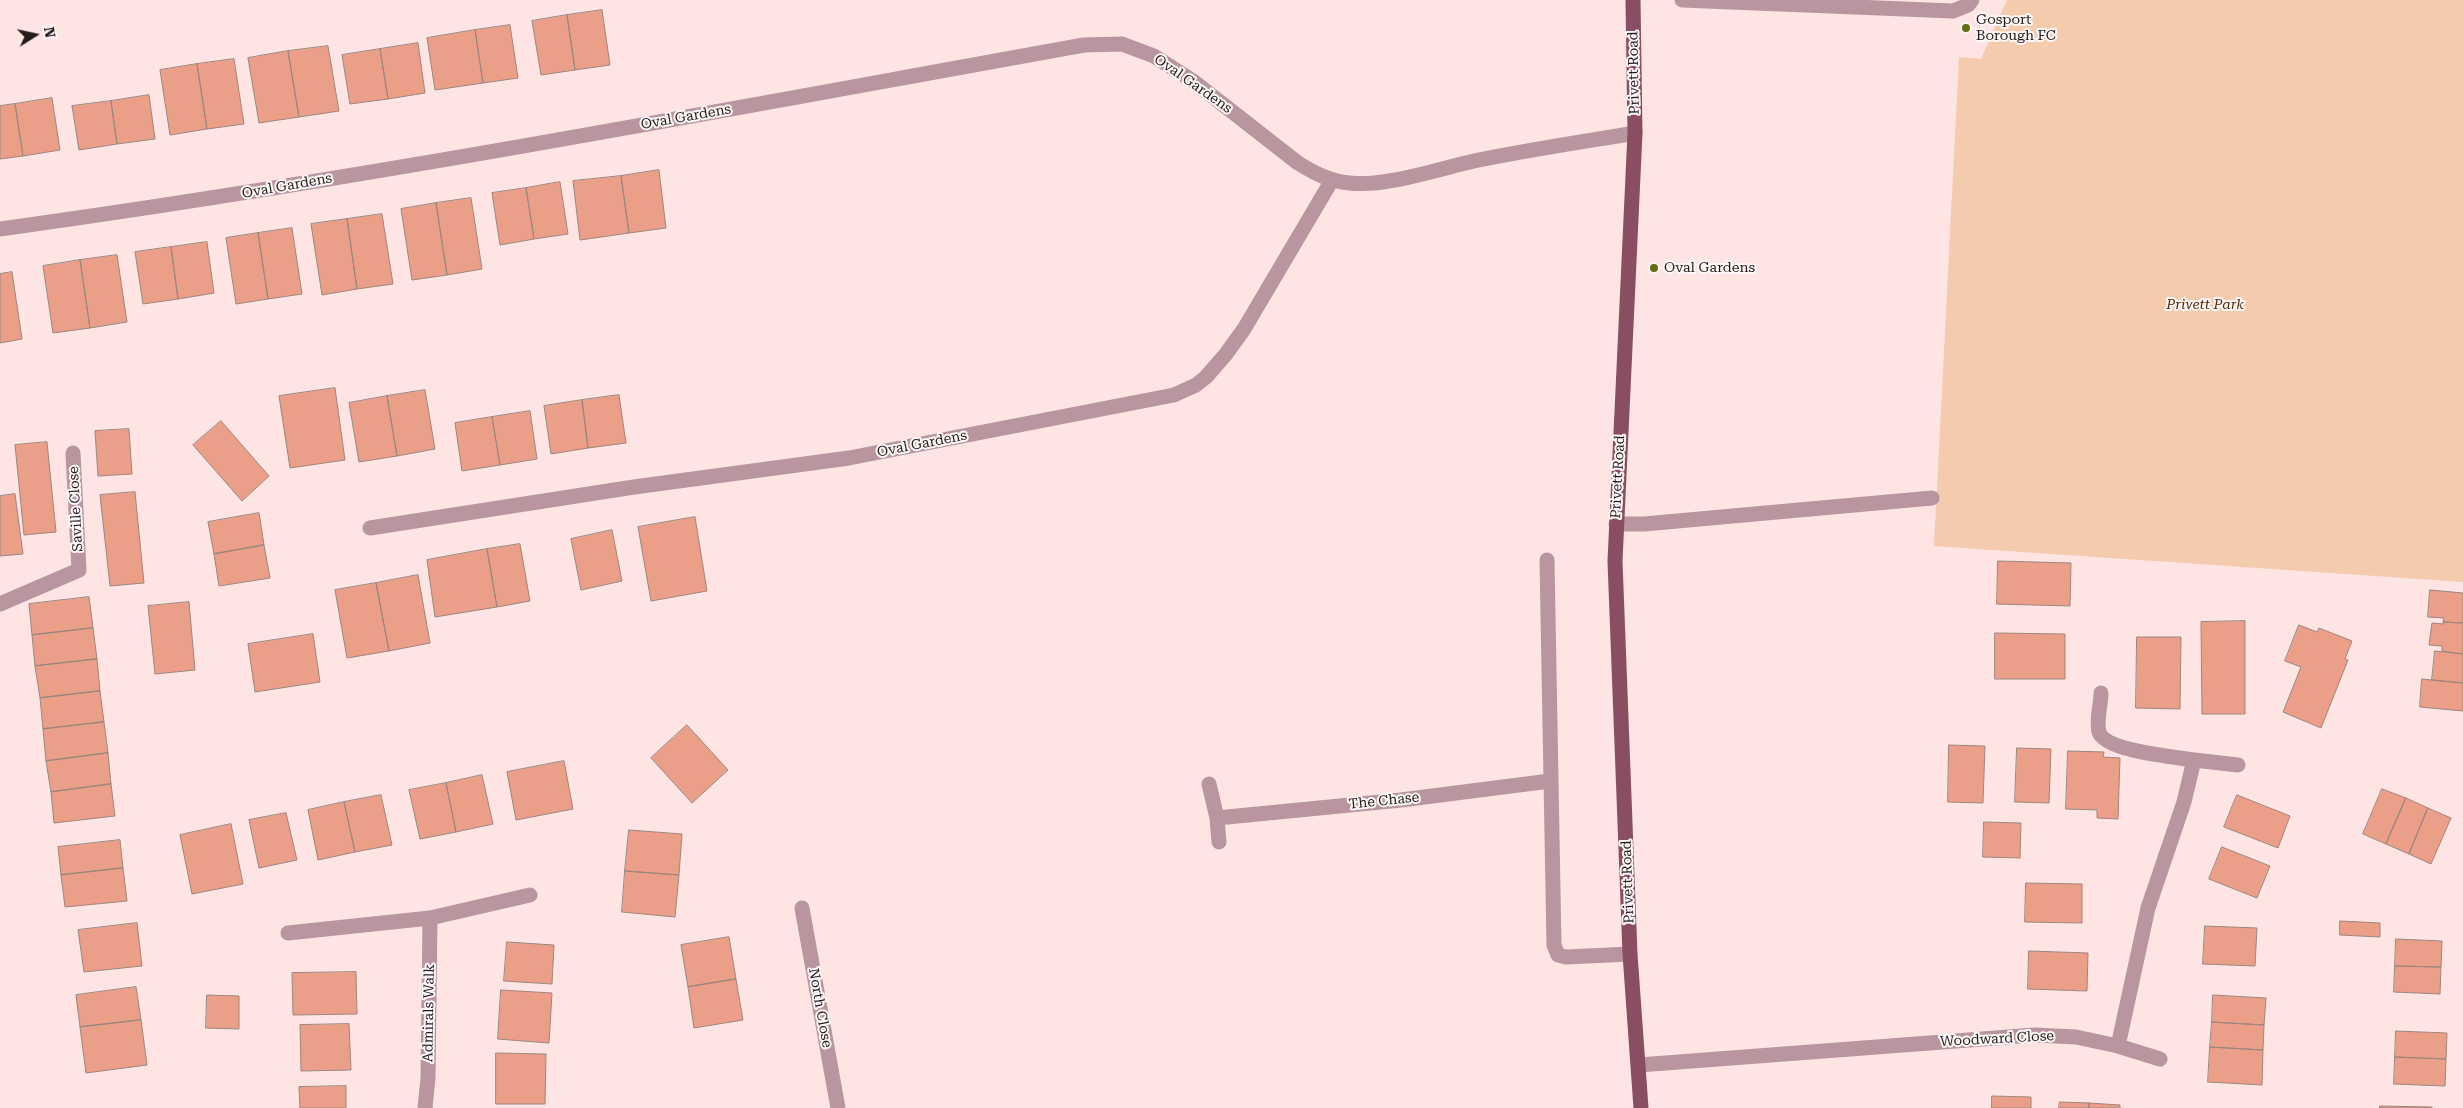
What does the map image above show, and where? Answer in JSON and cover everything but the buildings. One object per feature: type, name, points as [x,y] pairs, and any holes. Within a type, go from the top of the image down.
[{"type":"main road","name":"Privett Road","points":[[1633,0],[1635,133],[1616,524],[1630,954],[1641,1108]]},
{"type":"street","points":[[1682,0],[1953,11],[1968,5],[1972,0]]},
{"type":"street","name":"Oval Gardens","points":[[0,229],[188,202],[510,148],[1084,45],[1108,43],[1136,48],[1168,64],[1298,163],[1314,173],[1332,180],[1351,184],[1370,183],[1477,160],[1635,133]]},
{"type":"street","name":"Oval Gardens","points":[[370,528],[634,487],[849,458],[1174,395],[1196,385],[1206,377],[1226,354],[1244,329],[1332,180]]},
{"type":"street","name":"Saville Close","points":[[0,604],[79,570],[73,453]]},
{"type":"street","points":[[1616,524],[1644,524],[1932,498]]},
{"type":"street","points":[[1547,560],[1553,936],[1556,951],[1558,955],[1566,957],[1630,954]]},
{"type":"street","points":[[2102,693],[2099,732],[2105,740],[2127,749],[2238,765]]},
{"type":"street","points":[[2118,1046],[2148,908],[2184,802],[2194,760]]},
{"type":"street","name":"The Chase","points":[[1217,818],[1401,800],[1550,781]]},
{"type":"street","points":[[1209,784],[1217,818],[1219,842]]},
{"type":"street","points":[[288,933],[430,918],[530,895]]},
{"type":"street","name":"North Close","points":[[802,908],[838,1108]]},
{"type":"street","name":"Admirals Walk","points":[[425,1108],[428,1078],[430,918]]},
{"type":"street","name":"Woodward Close","points":[[1639,1065],[2035,1034],[2076,1037],[2118,1046],[2160,1059]]},
{"type":"green space","name":"Privett Park","points":[[2007,0],[2463,0],[2463,582],[1934,546],[1959,57],[1981,59]]},
{"type":"place","name":"Gosport Borough FC","points":[[1966,28]]},
{"type":"place","name":"Oval Gardens","points":[[1654,268]]}]
